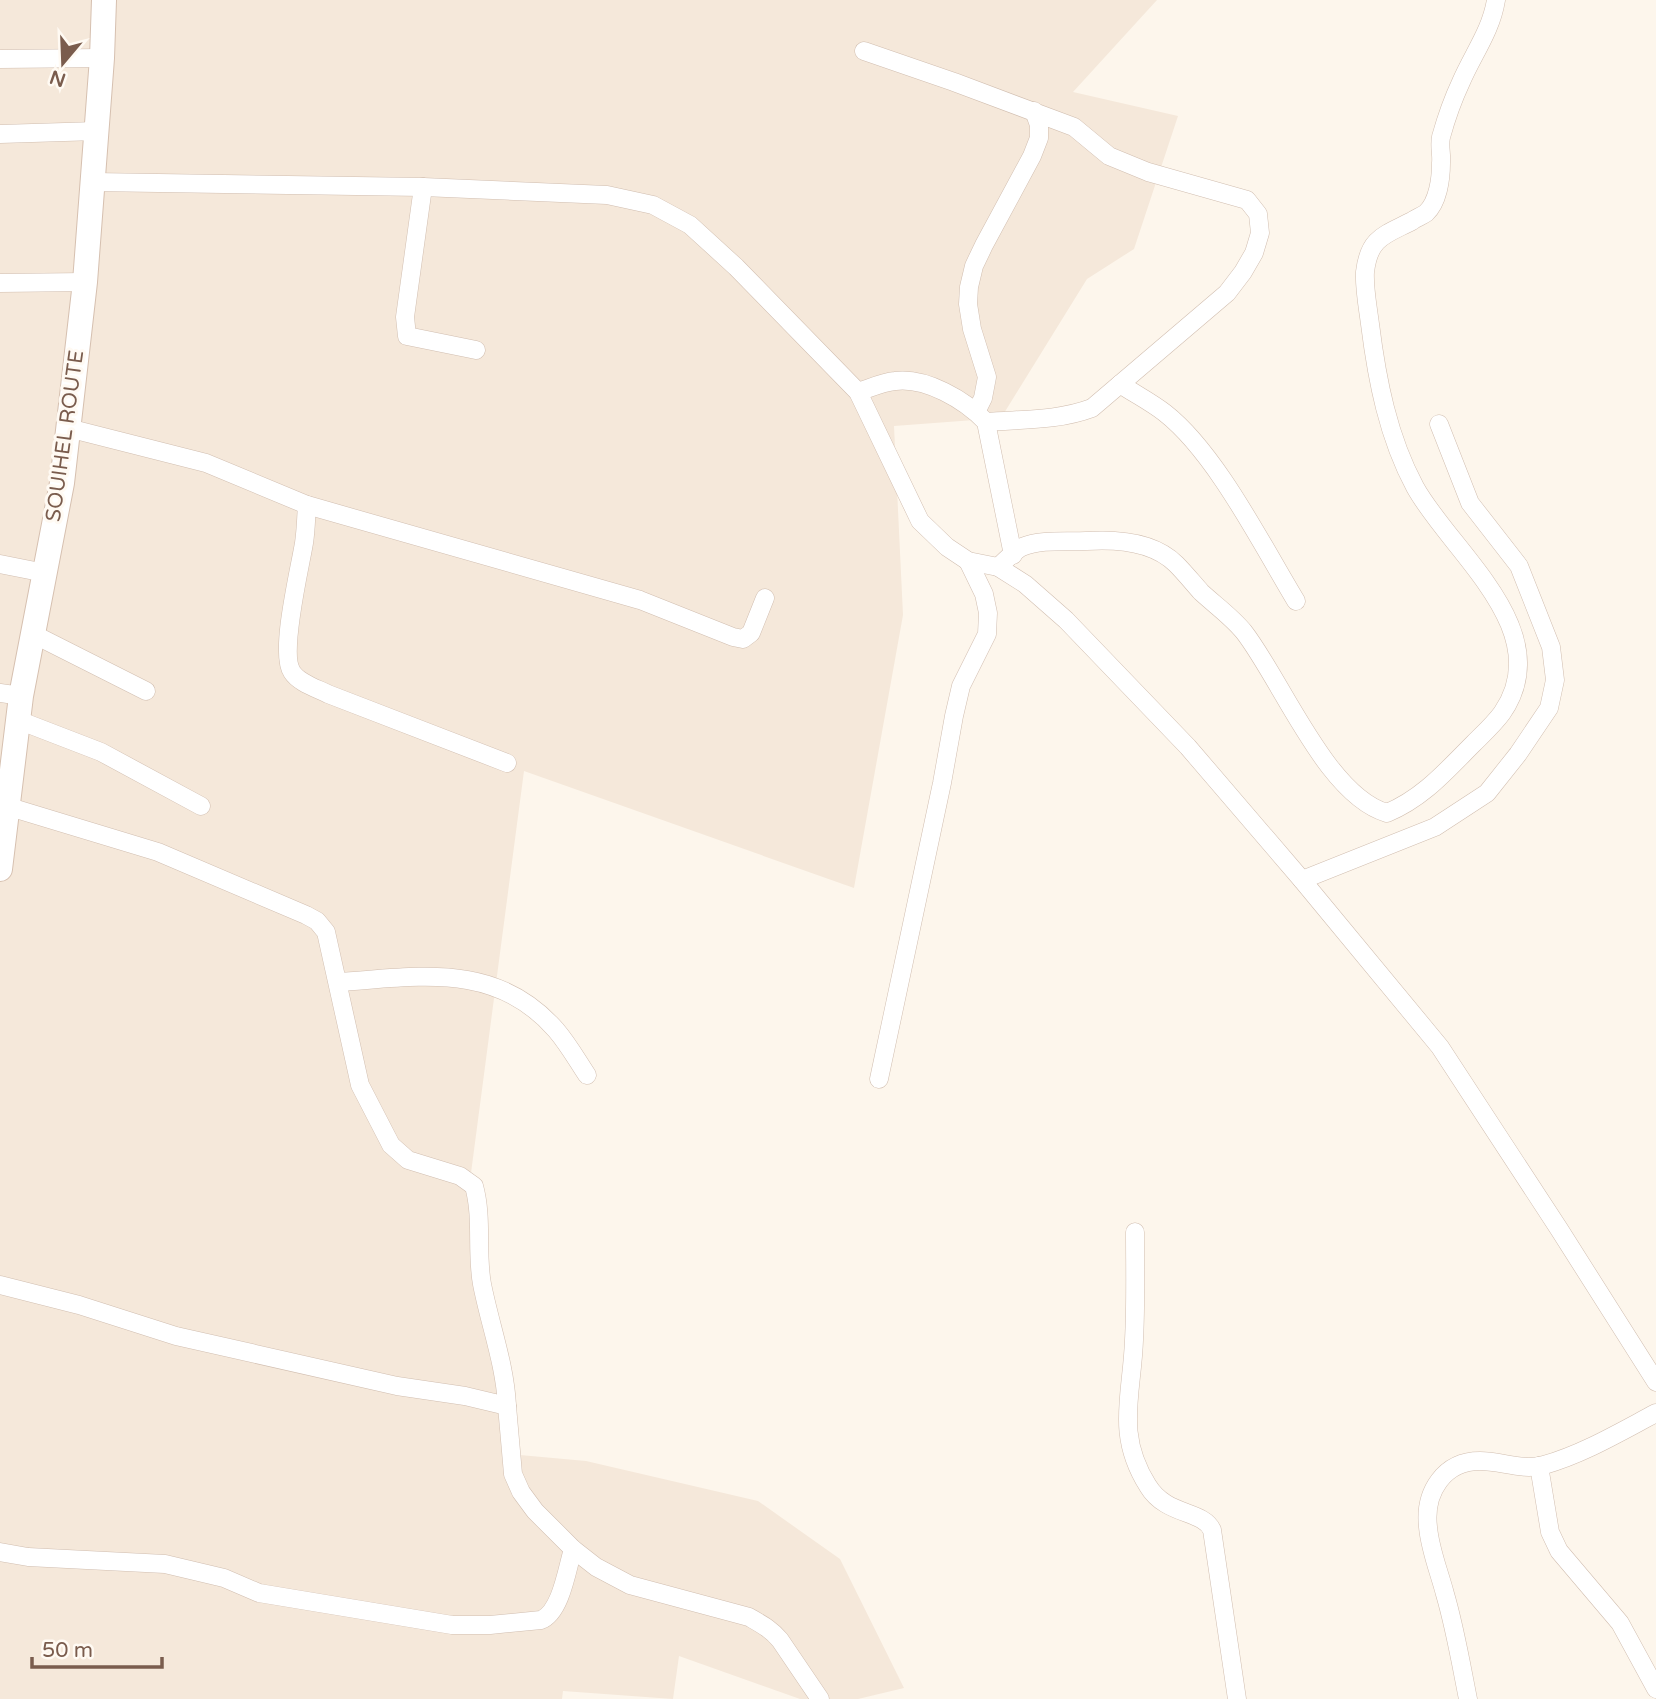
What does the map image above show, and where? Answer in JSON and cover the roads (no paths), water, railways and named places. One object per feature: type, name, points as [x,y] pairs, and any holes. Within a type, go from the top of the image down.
[{"type":"main road","name":"SOUIHEL ROUTE","points":[[0,869],[13,703],[33,634],[62,483],[85,282],[104,0]]},
{"type":"street","points":[[998,568],[1022,547],[1093,540],[1129,542],[1153,549],[1175,562],[1243,631],[1328,763],[1356,796],[1373,809],[1387,813],[1421,795],[1502,713],[1512,693],[1518,667],[1514,635],[1499,602],[1477,568],[1441,525],[1416,489],[1397,450],[1375,364],[1365,274],[1368,255],[1378,238],[1426,213],[1437,193],[1441,164],[1440,140],[1461,81],[1479,51],[1493,16],[1496,0]]},
{"type":"street","points":[[858,392],[892,381],[921,383],[981,417],[1051,419],[1071,416],[1092,408],[1227,293],[1254,253],[1260,233],[1258,214],[1247,200],[1148,172],[1108,156],[1074,127],[864,51]]},
{"type":"street","points":[[0,59],[102,58]]},
{"type":"street","points":[[1013,555],[981,417],[987,377],[972,329],[968,304],[974,266],[1039,138],[1039,125],[1034,111]]},
{"type":"street","points":[[0,134],[97,131]]},
{"type":"street","points":[[93,182],[423,187],[607,195],[653,205],[690,225],[858,392],[920,521],[947,547],[968,561],[998,568],[1026,584],[1076,630],[1188,747],[1302,880],[1440,1047],[1656,1382]]},
{"type":"street","points":[[423,187],[405,317],[407,336],[476,350]]},
{"type":"street","points":[[0,283],[85,282]]},
{"type":"street","points":[[1120,384],[1166,414],[1200,448],[1296,601]]},
{"type":"street","points":[[1302,880],[1435,827],[1487,793],[1549,708],[1555,680],[1551,647],[1519,566],[1469,503],[1439,424]]},
{"type":"street","points":[[68,428],[206,463],[307,505],[640,600],[733,637],[743,639],[751,633],[765,598]]},
{"type":"street","points":[[307,505],[289,633],[287,656],[291,671],[301,681],[328,694],[507,763]]},
{"type":"street","points":[[879,1079],[961,686],[987,634],[988,613],[984,594],[968,561]]},
{"type":"street","points":[[0,564],[45,573]]},
{"type":"street","points":[[33,634],[146,691]]},
{"type":"street","points":[[13,703],[201,806]]},
{"type":"street","points":[[4,804],[158,852],[317,921],[326,932],[360,1085],[391,1145],[398,1154],[408,1160],[460,1176],[474,1186],[482,1283],[506,1379],[513,1475],[521,1492],[535,1511],[573,1549],[603,1571],[630,1585],[749,1617],[765,1626],[780,1640],[820,1699]]},
{"type":"street","points":[[338,982],[445,977],[475,980],[504,990],[530,1006],[556,1031],[587,1075]]},
{"type":"street","points":[[1135,1232],[1134,1341],[1126,1426],[1129,1444],[1135,1462],[1157,1499],[1182,1513],[1202,1518],[1209,1523],[1212,1530],[1237,1699]]},
{"type":"street","points":[[0,1285],[79,1305],[176,1336],[385,1384],[466,1396],[507,1406]]},
{"type":"street","points":[[1468,1699],[1427,1523],[1433,1487],[1446,1472],[1471,1462],[1488,1461],[1527,1468],[1539,1466],[1587,1448],[1656,1413]]},
{"type":"street","points":[[1539,1466],[1550,1532],[1559,1551],[1620,1623],[1656,1689]]},
{"type":"street","points":[[0,1552],[28,1557],[165,1564],[224,1578],[259,1593],[472,1626],[541,1620],[548,1617],[556,1606],[573,1549]]}]
